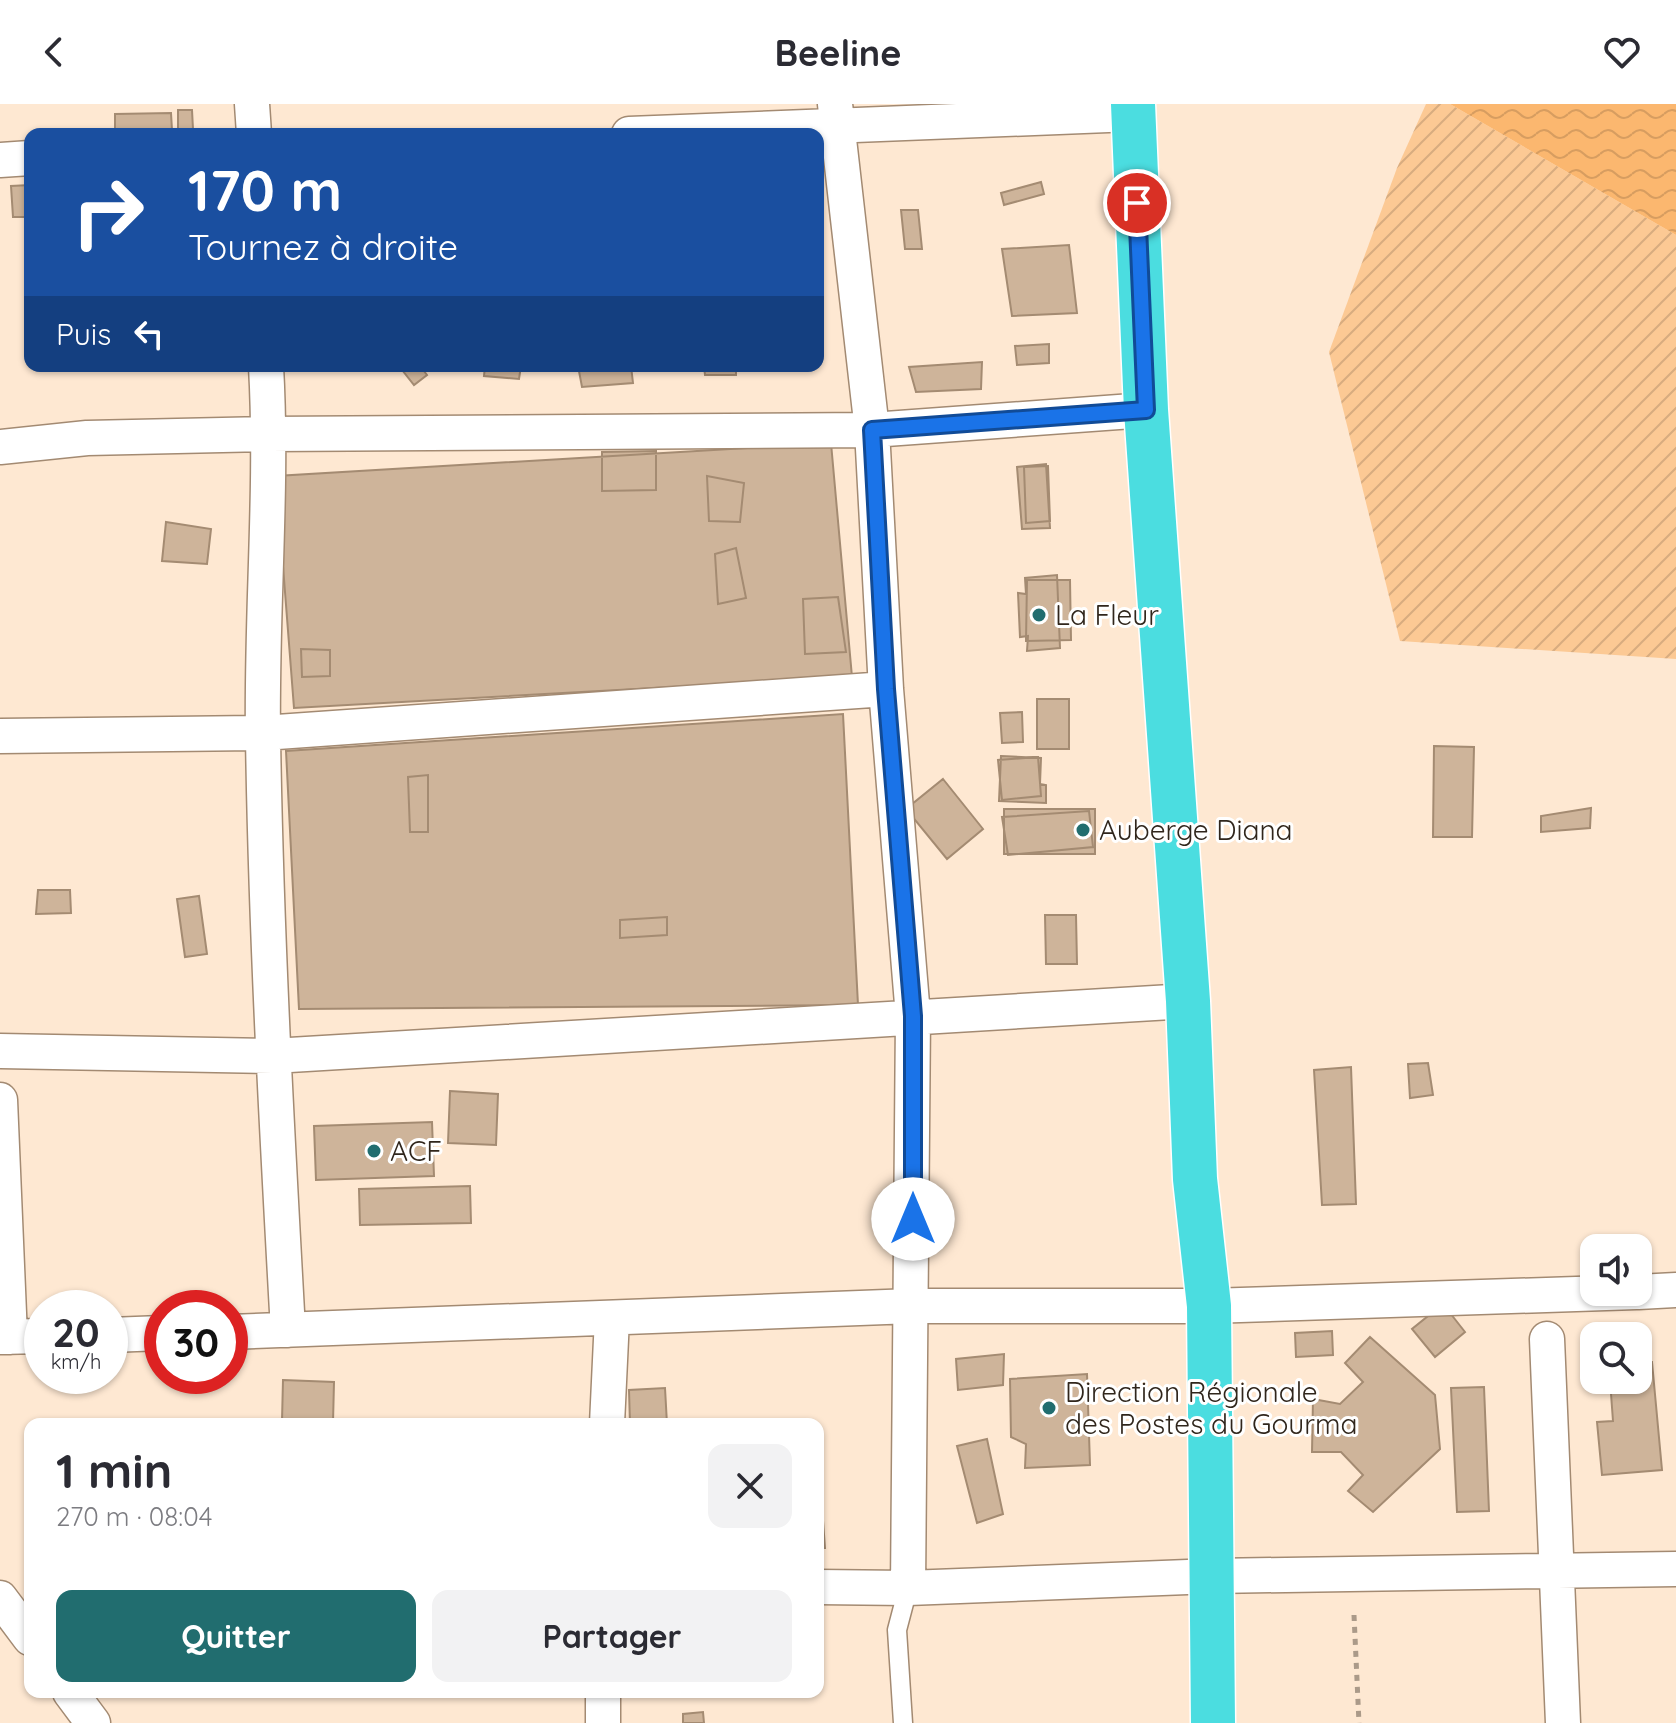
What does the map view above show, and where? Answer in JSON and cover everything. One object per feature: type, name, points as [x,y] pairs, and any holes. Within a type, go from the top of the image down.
[{"type":"highway","points":[[1133,109],[1146,410],[1188,1001],[1195,1179],[1209,1306],[1213,1723]]},
{"type":"street","points":[[252,104],[254,128]]},
{"type":"street","points":[[694,128],[836,115],[1133,109]]},
{"type":"street","points":[[836,115],[872,430],[886,689],[913,1016],[908,1588]]},
{"type":"street","points":[[0,160],[24,158]]},
{"type":"street","points":[[266,372],[270,434],[263,733],[273,1056],[288,1330]]},
{"type":"street","points":[[0,447],[87,438],[270,434],[872,430],[1146,410]]},
{"type":"street","points":[[0,736],[263,733],[886,689]]},
{"type":"street","points":[[0,1051],[273,1056],[1188,1001]]},
{"type":"street","points":[[0,1100],[17,1337]]},
{"type":"street","points":[[1652,1291],[1676,1290]]},
{"type":"street","points":[[248,1331],[912,1306],[1209,1306],[1580,1294]]},
{"type":"street","points":[[607,1418],[612,1318]]},
{"type":"street","points":[[1547,1339],[1563,1723]]},
{"type":"street","points":[[824,1587],[908,1588],[1213,1576],[1676,1569]]},
{"type":"street","points":[[0,1597],[24,1596]]},
{"type":"street","points":[[0,1597],[24,1630]]},
{"type":"street","points":[[74,1698],[93,1723]]},
{"type":"street","points":[[603,1698],[603,1723]]},
{"type":"lane","points":[[903,1723],[897,1630],[908,1588]]},
{"type":"path","points":[[1354,1615],[1359,1723]]},
{"type":"shaded area","points":[[1426,104],[1450,104],[1676,235],[1676,659],[1400,641],[1329,352],[1397,168]]},
{"type":"water","points":[[1450,104],[1676,104],[1676,235]]},
{"type":"building","points":[[178,110],[192,110],[193,128],[178,128]]},
{"type":"building","points":[[171,113],[172,128],[115,128],[115,114]]},
{"type":"building","points":[[1041,182],[1044,194],[1004,205],[1001,193]]},
{"type":"building","points":[[24,185],[24,217],[13,217],[11,186]]},
{"type":"building","points":[[901,210],[918,210],[922,249],[905,249]]},
{"type":"building","points":[[1069,245],[1077,313],[1012,316],[1002,249]]},
{"type":"building","points":[[1049,344],[1049,363],[1017,365],[1015,346]]},
{"type":"building","points":[[982,362],[981,389],[916,392],[909,367]]},
{"type":"building","points":[[404,372],[425,372],[427,375],[414,385]]},
{"type":"building","points":[[484,372],[520,372],[519,379],[484,376]]},
{"type":"building","points":[[579,372],[632,372],[633,383],[582,387]]},
{"type":"building","points":[[705,372],[736,372],[736,375],[705,375]]},
{"type":"building","points":[[831,443],[852,677],[294,708],[276,476]]},
{"type":"building","points":[[656,451],[656,490],[602,491],[602,452]]},
{"type":"building","points":[[1046,464],[1050,528],[1022,529],[1017,467]]},
{"type":"building","points":[[1048,466],[1050,521],[1026,523],[1024,467]]},
{"type":"building","points":[[707,476],[744,483],[740,522],[709,521]]},
{"type":"building","points":[[166,522],[211,529],[207,564],[162,561]]},
{"type":"building","points":[[736,548],[746,598],[718,604],[715,554]]},
{"type":"building","name":"La Fleur","points":[[1057,575],[1060,648],[1027,651],[1028,636],[1020,637],[1018,593],[1026,594],[1025,578]]},
{"type":"building","name":"La Fleur","points":[[1027,580],[1070,580],[1071,640],[1026,641]]},
{"type":"building","points":[[838,597],[846,652],[805,654],[803,599]]},
{"type":"building","points":[[301,649],[330,650],[330,676],[302,677]]},
{"type":"building","points":[[1037,699],[1069,699],[1069,749],[1037,749]]},
{"type":"building","points":[[1022,712],[1023,742],[1002,743],[1000,713]]},
{"type":"building","points":[[843,714],[858,1005],[299,1009],[286,751]]},
{"type":"building","points":[[1434,746],[1474,747],[1472,837],[1433,837]]},
{"type":"building","points":[[1001,756],[1041,758],[1040,784],[1046,785],[1046,803],[999,801]]},
{"type":"building","points":[[1038,757],[1041,796],[1002,800],[998,760]]},
{"type":"building","points":[[428,775],[428,832],[410,832],[408,777]]},
{"type":"building","points":[[943,779],[983,829],[947,859],[906,809]]},
{"type":"building","points":[[1591,808],[1590,828],[1541,832],[1541,816]]},
{"type":"building","points":[[1004,809],[1095,809],[1095,854],[1004,854]]},
{"type":"building","points":[[1089,811],[1093,847],[1008,855],[1002,817]]},
{"type":"building","points":[[38,890],[70,890],[71,913],[36,914]]},
{"type":"building","points":[[199,896],[207,954],[185,957],[177,899]]},
{"type":"building","points":[[1045,915],[1076,915],[1077,964],[1046,964]]},
{"type":"building","points":[[667,917],[667,935],[620,938],[620,920]]},
{"type":"building","points":[[1428,1063],[1433,1095],[1410,1098],[1408,1064]]},
{"type":"building","points":[[1351,1067],[1356,1204],[1322,1205],[1314,1070]]},
{"type":"building","points":[[450,1091],[498,1094],[496,1145],[448,1143]]},
{"type":"building","name":"ACF","points":[[432,1122],[434,1176],[316,1180],[314,1126]]},
{"type":"building","points":[[470,1186],[471,1223],[360,1225],[359,1189]]},
{"type":"building","points":[[1443,1304],[1465,1332],[1435,1357],[1412,1329]]},
{"type":"building","points":[[1332,1331],[1333,1355],[1296,1357],[1295,1333]]},
{"type":"building","points":[[1370,1337],[1435,1395],[1440,1449],[1373,1512],[1348,1491],[1363,1475],[1341,1452],[1312,1452],[1313,1399],[1340,1404],[1363,1382],[1345,1363]]},
{"type":"building","points":[[1004,1354],[1003,1385],[958,1390],[956,1359]]},
{"type":"building","points":[[1652,1362],[1662,1470],[1602,1475],[1597,1422],[1613,1421],[1611,1394],[1652,1394]]},
{"type":"building","name":"Direction Régionale des Postes du Gourma","points":[[1087,1374],[1090,1465],[1025,1468],[1026,1444],[1011,1437],[1010,1379]]},
{"type":"building","points":[[283,1380],[334,1382],[333,1418],[282,1418]]},
{"type":"building","points":[[1484,1387],[1489,1511],[1457,1512],[1451,1388]]},
{"type":"building","points":[[665,1388],[667,1418],[630,1418],[629,1390]]},
{"type":"building","points":[[987,1439],[1003,1514],[977,1523],[957,1446]]},
{"type":"building","points":[[703,1712],[704,1723],[683,1723],[683,1714]]},
{"type":"place","name":"La Fleur","points":[[1039,615]]},
{"type":"place","name":"Auberge Diana","points":[[1083,830]]},
{"type":"place","name":"ACF","points":[[374,1151]]},
{"type":"place","name":"Direction Régionale des Postes du Gourma","points":[[1049,1408]]},
{"type":"route","points":[[913,1219],[913,1016],[886,689],[872,430],[1146,410],[1137,203]]}]
